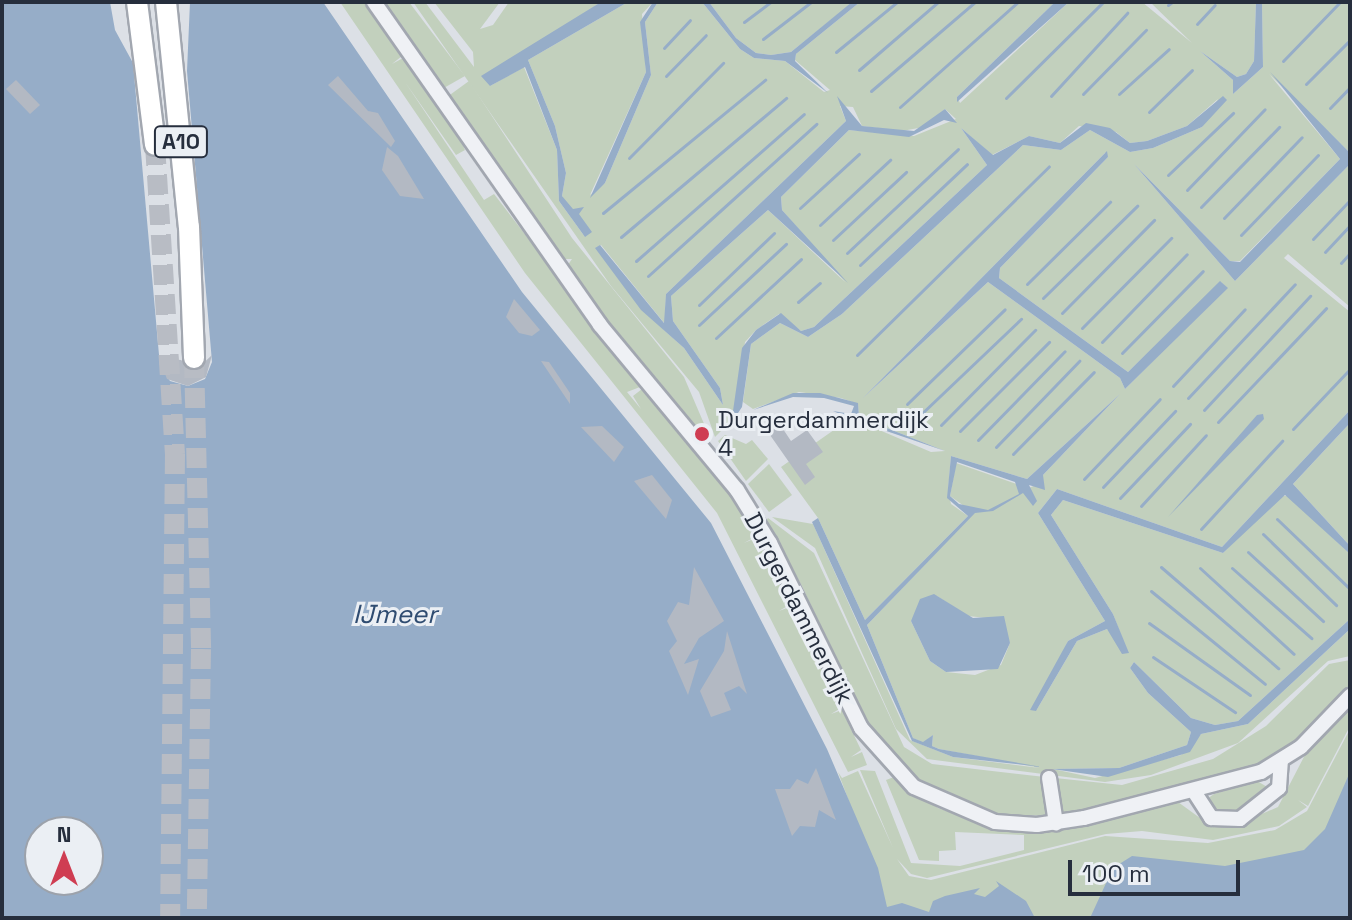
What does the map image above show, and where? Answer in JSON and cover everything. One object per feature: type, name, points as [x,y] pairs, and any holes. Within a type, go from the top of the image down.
[{"type":"highway","name":"A10","points":[[137,2],[155,145]]},
{"type":"highway","name":"A10","points":[[166,2],[189,227],[194,358]]},
{"type":"street","name":"Durgerdammerdijk","points":[[374,2],[557,267],[737,490],[776,554],[861,728],[890,767],[931,798],[971,816],[1008,824],[1056,823],[1195,793],[1238,782],[1281,761],[1350,696]]},
{"type":"street","points":[[1195,793],[1211,818],[1240,819],[1279,788],[1281,761]]},
{"type":"street","points":[[1049,778],[1056,823]]},
{"type":"green space","points":[[340,2],[364,2],[402,56],[392,64],[403,58],[455,129],[465,150],[456,155],[405,82],[484,200],[494,194],[637,380],[640,387],[627,392],[641,409],[633,396],[642,389],[661,407],[731,494],[755,537],[744,543],[756,538],[764,551],[791,604],[779,611],[792,606],[841,708],[831,714],[842,710],[861,750],[851,757],[862,752],[867,765],[848,772],[717,513],[525,273]]},
{"type":"green space","points":[[379,2],[409,2],[465,76],[442,89]]},
{"type":"green space","points":[[413,2],[425,2],[474,67],[473,52],[434,2],[500,2],[480,29],[493,25],[509,2],[601,2],[496,72],[490,86],[524,67],[557,150],[559,201],[585,237],[562,196],[566,173],[555,126],[528,60],[628,2],[653,2],[642,14],[646,72],[590,195],[605,183],[651,75],[645,22],[658,2],[702,2],[740,49],[754,58],[785,61],[824,92],[830,90],[795,60],[796,54],[860,2],[1055,2],[957,97],[960,103],[1069,2],[1142,2],[1192,43],[1150,2],[1256,2],[1254,61],[1246,74],[1237,77],[1200,51],[1233,80],[1233,94],[1263,67],[1262,2],[1350,2],[1350,153],[1269,74],[1340,159],[1240,261],[1230,261],[1134,164],[1235,281],[1350,164],[1350,307],[1288,254],[1284,258],[1350,312],[1350,410],[1222,547],[1057,489],[1038,513],[1105,621],[1068,641],[1036,711],[1077,641],[1107,629],[1128,653],[1113,614],[1051,515],[1063,500],[1223,553],[1280,496],[1288,496],[1350,554],[1350,619],[1238,721],[1215,725],[1191,718],[1134,662],[1130,668],[1148,693],[1191,732],[1187,745],[1119,768],[1053,769],[1095,778],[1181,755],[1201,734],[1248,724],[1350,629],[1350,656],[1328,661],[1238,743],[1151,775],[1105,782],[927,759],[896,729],[815,548],[772,517],[813,524],[910,740],[953,757],[1040,768],[939,749],[932,746],[933,735],[923,743],[913,738],[867,625],[974,513],[950,496],[956,463],[1028,488],[1043,483],[1043,475],[1120,394],[1027,479],[951,456],[948,491],[951,504],[968,516],[865,620],[818,518],[781,467],[851,418],[931,452],[945,451],[859,417],[858,404],[841,398],[799,392],[753,409],[743,402],[751,344],[780,323],[808,337],[842,314],[1023,145],[1061,150],[1090,130],[1130,152],[1153,148],[1202,127],[1218,99],[1187,126],[1147,141],[1130,143],[1116,132],[1079,126],[1060,143],[1029,136],[992,155],[961,128],[987,165],[814,327],[801,331],[779,314],[756,330],[745,342],[736,416],[715,437],[699,392],[611,286]],"holes":[[[840,106],[853,107],[862,126],[902,131],[924,127],[945,109],[956,119],[914,136],[849,130],[781,197],[782,210],[845,282],[768,210],[671,296],[673,321],[720,388],[723,405],[684,348],[664,330],[596,248],[601,245],[665,324],[666,294],[846,121]],[[1105,153],[1108,157],[1000,268],[999,278],[1128,372],[1221,282],[1227,288],[1125,389],[1120,378],[988,282],[863,398]],[[937,596],[968,616],[996,619],[1010,643],[1001,665],[975,675],[946,672],[930,661],[911,621]]]},
{"type":"green space","points":[[709,2],[853,2],[791,52],[771,55],[756,53],[736,38]]},
{"type":"green space","points":[[469,81],[572,238],[684,377],[711,440],[703,440],[653,382],[565,269],[572,259],[562,259],[447,97]]},
{"type":"green space","points":[[1350,423],[1350,546],[1293,484]]},
{"type":"green space","points":[[725,435],[746,444],[752,440],[768,459],[746,481],[718,441]]},
{"type":"green space","points":[[769,464],[792,495],[769,512],[748,484]]},
{"type":"green space","points":[[768,518],[814,553],[904,747],[932,764],[1045,777],[1051,816],[985,814],[910,776],[871,733],[801,584],[764,523]]},
{"type":"green space","points":[[1350,660],[1350,688],[1306,736],[1257,769],[1060,818],[1055,778],[1122,785],[1213,759],[1266,726],[1329,664]]},
{"type":"green space","points":[[1350,704],[1350,726],[1308,806],[1298,800],[1307,807],[1279,826],[1213,840],[1142,831],[1106,834],[927,878],[911,874],[897,859],[909,876],[931,880],[1105,836],[1208,843],[1275,830],[1307,811],[1350,729],[1350,918],[860,918],[884,895],[838,772],[842,778],[858,771],[893,848],[860,770],[875,771],[911,863],[960,866],[1024,850],[1024,835],[955,832],[956,850],[939,851],[939,861],[919,860],[886,780],[894,777],[938,808],[985,825],[1092,822],[1178,802],[1211,826],[1229,828],[1278,807],[1307,751]]},
{"type":"green space","points":[[1257,781],[1269,788],[1243,812],[1214,813],[1207,799]]},
{"type":"water","name":"IJmeer","points":[[2,2],[110,2],[115,30],[133,63],[160,366],[170,381],[188,386],[205,379],[212,362],[187,71],[190,2],[323,2],[522,292],[711,523],[827,749],[878,868],[887,907],[902,903],[929,912],[933,901],[945,896],[980,888],[974,894],[985,897],[999,886],[996,881],[1026,901],[1035,918],[2,918]]},
{"type":"water","points":[[601,2],[628,2],[528,60],[555,126],[566,173],[562,196],[573,209],[584,207],[579,214],[592,232],[585,237],[559,201],[557,150],[525,67],[490,86],[481,76]]},
{"type":"water","points":[[653,2],[658,2],[645,22],[651,75],[605,183],[590,198],[646,72],[640,22]]},
{"type":"water","points":[[702,2],[709,2],[736,38],[756,53],[771,55],[791,52],[852,2],[860,2],[796,54],[795,61],[828,93],[785,61],[754,58],[740,49]]},
{"type":"water","points":[[1055,2],[1069,2],[957,102],[957,97]]},
{"type":"water","points":[[1256,2],[1262,2],[1263,67],[1233,94],[1233,80],[1200,51],[1237,77],[1246,74],[1254,61]]},
{"type":"water","points":[[1270,72],[1348,151],[1350,164],[1235,281],[1134,164],[1230,261],[1240,262],[1340,159]]},
{"type":"water","points":[[837,96],[862,126],[914,131],[945,109],[957,123],[944,120],[909,137],[849,130],[781,197],[782,210],[848,283],[768,210],[671,296],[673,321],[720,388],[723,405],[684,348],[641,310],[595,248],[600,245],[664,323],[666,294],[846,121]]},
{"type":"water","points":[[1223,96],[1227,100],[1202,127],[1153,148],[1130,152],[1090,130],[1061,150],[1023,145],[842,314],[808,337],[780,323],[751,344],[742,407],[736,416],[733,411],[742,348],[756,330],[781,313],[801,331],[814,327],[987,165],[961,128],[993,155],[1029,136],[1060,143],[1086,123],[1110,128],[1130,143],[1147,141],[1187,126]]},
{"type":"water","points":[[1107,151],[1108,157],[1000,268],[999,278],[1128,372],[1220,281],[1228,288],[1125,389],[1120,378],[988,282],[863,398]]},
{"type":"water","points":[[793,393],[820,393],[858,403],[859,417],[945,451],[833,411],[851,414],[854,406],[824,398],[793,397],[753,410]]},
{"type":"water","points":[[1120,394],[1043,475],[1045,490],[1029,485],[1037,501],[1033,506],[1023,493],[993,511],[975,513],[867,625],[913,738],[923,742],[933,735],[932,746],[939,749],[1042,767],[953,757],[912,741],[812,522],[818,518],[865,620],[968,516],[947,498],[951,456],[1027,479]],"holes":[[[957,462],[1015,482],[1019,494],[988,510],[959,504],[950,496]]]},
{"type":"water","points":[[1350,410],[1350,423],[1293,484],[1350,546],[1350,554],[1285,495],[1223,553],[1063,500],[1051,515],[1113,614],[1129,653],[1122,654],[1107,629],[1077,641],[1036,711],[1030,710],[1068,641],[1105,621],[1038,513],[1057,489],[1222,547]]},
{"type":"water","points":[[1263,414],[1264,419],[1168,517],[1257,415]]},
{"type":"water","points":[[934,594],[973,618],[1004,616],[1010,643],[998,669],[946,672],[930,661],[911,621],[920,599]]},
{"type":"water","points":[[1350,619],[1350,629],[1248,724],[1201,734],[1190,752],[1108,777],[1052,769],[1119,768],[1187,745],[1191,732],[1148,693],[1130,668],[1134,662],[1191,718],[1215,725],[1238,721]]},
{"type":"water","points":[[1350,772],[1350,918],[1090,918],[1113,868],[1132,856],[1225,866],[1304,850],[1325,829]]},
{"type":"building","points":[[338,76],[368,111],[378,113],[395,141],[391,147],[328,85]]},
{"type":"building","points":[[16,80],[40,105],[30,114],[6,89]]},
{"type":"building","points":[[387,147],[398,156],[424,199],[400,196],[382,170]]},
{"type":"building","points":[[514,299],[540,330],[532,336],[519,333],[506,317]]},
{"type":"building","points":[[212,355],[206,377],[188,386],[167,379],[159,358],[181,360],[195,371]]},
{"type":"building","points":[[541,361],[549,362],[570,393],[570,404]]},
{"type":"building","points":[[775,417],[791,441],[807,430],[823,452],[806,464],[815,477],[805,485],[763,425]]},
{"type":"building","points":[[602,426],[624,447],[614,462],[581,427]]},
{"type":"building","points":[[652,475],[672,500],[666,519],[634,481]]},
{"type":"building","points":[[694,567],[724,621],[699,638],[684,664],[699,659],[688,695],[669,651],[677,641],[667,621],[678,602],[689,605]]},
{"type":"building","points":[[727,631],[747,694],[739,686],[724,693],[731,710],[711,717],[700,691],[724,651]]},
{"type":"building","points":[[816,768],[836,820],[819,810],[815,827],[800,826],[792,836],[775,789],[790,789],[797,779],[808,784]]},
{"type":"waterway","points":[[744,22],[771,2]]},
{"type":"waterway","points":[[763,39],[811,2]]},
{"type":"waterway","points":[[836,52],[897,2]]},
{"type":"waterway","points":[[859,70],[938,2]]},
{"type":"waterway","points":[[871,91],[975,2]]},
{"type":"waterway","points":[[900,107],[1018,2]]},
{"type":"waterway","points":[[1006,98],[1103,2]]},
{"type":"waterway","points":[[1168,5],[1172,2]]},
{"type":"waterway","points":[[1283,61],[1340,2]]},
{"type":"waterway","points":[[1197,24],[1215,5]]},
{"type":"waterway","points":[[1051,96],[1127,13]]},
{"type":"waterway","points":[[664,48],[690,20]]},
{"type":"waterway","points":[[1083,94],[1146,30]]},
{"type":"waterway","points":[[666,76],[706,35]]},
{"type":"waterway","points":[[1306,84],[1350,40]]},
{"type":"waterway","points":[[1119,94],[1169,49]]},
{"type":"waterway","points":[[629,158],[723,63]]},
{"type":"waterway","points":[[1149,112],[1192,70]]},
{"type":"waterway","points":[[603,213],[765,80]]},
{"type":"waterway","points":[[1330,108],[1350,87]]},
{"type":"waterway","points":[[621,237],[786,98]]},
{"type":"waterway","points":[[1187,190],[1265,109]]},
{"type":"waterway","points":[[1168,175],[1233,113]]},
{"type":"waterway","points":[[636,261],[804,114]]},
{"type":"waterway","points":[[648,276],[816,124]]},
{"type":"waterway","points":[[1201,207],[1279,127]]},
{"type":"waterway","points":[[1224,218],[1302,137]]},
{"type":"waterway","points":[[847,253],[958,149]]},
{"type":"waterway","points":[[800,208],[859,154]]},
{"type":"waterway","points":[[1241,235],[1318,155]]},
{"type":"waterway","points":[[820,225],[890,160]]},
{"type":"waterway","points":[[860,265],[967,164]]},
{"type":"waterway","points":[[857,355],[1049,166]]},
{"type":"waterway","points":[[833,240],[906,172]]},
{"type":"waterway","points":[[1313,239],[1350,200]]},
{"type":"waterway","points":[[1027,284],[1110,202]]},
{"type":"waterway","points":[[1043,298],[1137,206]]},
{"type":"waterway","points":[[1062,313],[1154,220]]},
{"type":"waterway","points":[[1325,252],[1350,225]]},
{"type":"waterway","points":[[699,305],[774,233]]},
{"type":"waterway","points":[[1082,328],[1171,238]]},
{"type":"waterway","points":[[699,325],[786,244]]},
{"type":"waterway","points":[[1341,263],[1350,253]]},
{"type":"waterway","points":[[1102,342],[1187,254]]},
{"type":"waterway","points":[[716,338],[801,259]]},
{"type":"waterway","points":[[1122,353],[1203,271]]},
{"type":"waterway","points":[[798,302],[820,283]]},
{"type":"waterway","points":[[1188,398],[1295,284]]},
{"type":"waterway","points":[[1204,410],[1310,296]]},
{"type":"waterway","points":[[1218,422],[1326,308]]},
{"type":"waterway","points":[[907,404],[1005,309]]},
{"type":"waterway","points":[[1173,386],[1245,309]]},
{"type":"waterway","points":[[919,416],[1021,319]]},
{"type":"waterway","points":[[941,425],[1035,330]]},
{"type":"waterway","points":[[960,431],[1049,342]]},
{"type":"waterway","points":[[978,440],[1065,351]]},
{"type":"waterway","points":[[996,447],[1079,361]]},
{"type":"waterway","points":[[1293,429],[1350,369]]},
{"type":"waterway","points":[[1013,454],[1094,372]]},
{"type":"waterway","points":[[1084,479],[1160,399]]},
{"type":"waterway","points":[[1103,487],[1175,411]]},
{"type":"waterway","points":[[1120,498],[1190,424]]},
{"type":"waterway","points":[[1141,506],[1206,435]]},
{"type":"waterway","points":[[1201,529],[1282,441]]},
{"type":"waterway","points":[[1277,519],[1350,589]]},
{"type":"waterway","points":[[1263,534],[1336,605]]},
{"type":"waterway","points":[[1248,552],[1323,621]]},
{"type":"waterway","points":[[1161,567],[1278,668]]},
{"type":"waterway","points":[[1200,568],[1294,654]]},
{"type":"waterway","points":[[1232,568],[1311,638]]},
{"type":"waterway","points":[[1151,591],[1265,684]]},
{"type":"waterway","points":[[1149,623],[1250,695]]},
{"type":"waterway","points":[[1153,657],[1235,712]]},
{"type":"tunnel","points":[[155,145],[175,454],[170,918]]},
{"type":"tunnel","points":[[194,358],[201,649],[197,918]]},
{"type":"place","name":"Durgerdammerdijk 4","points":[[702,434]]}]
